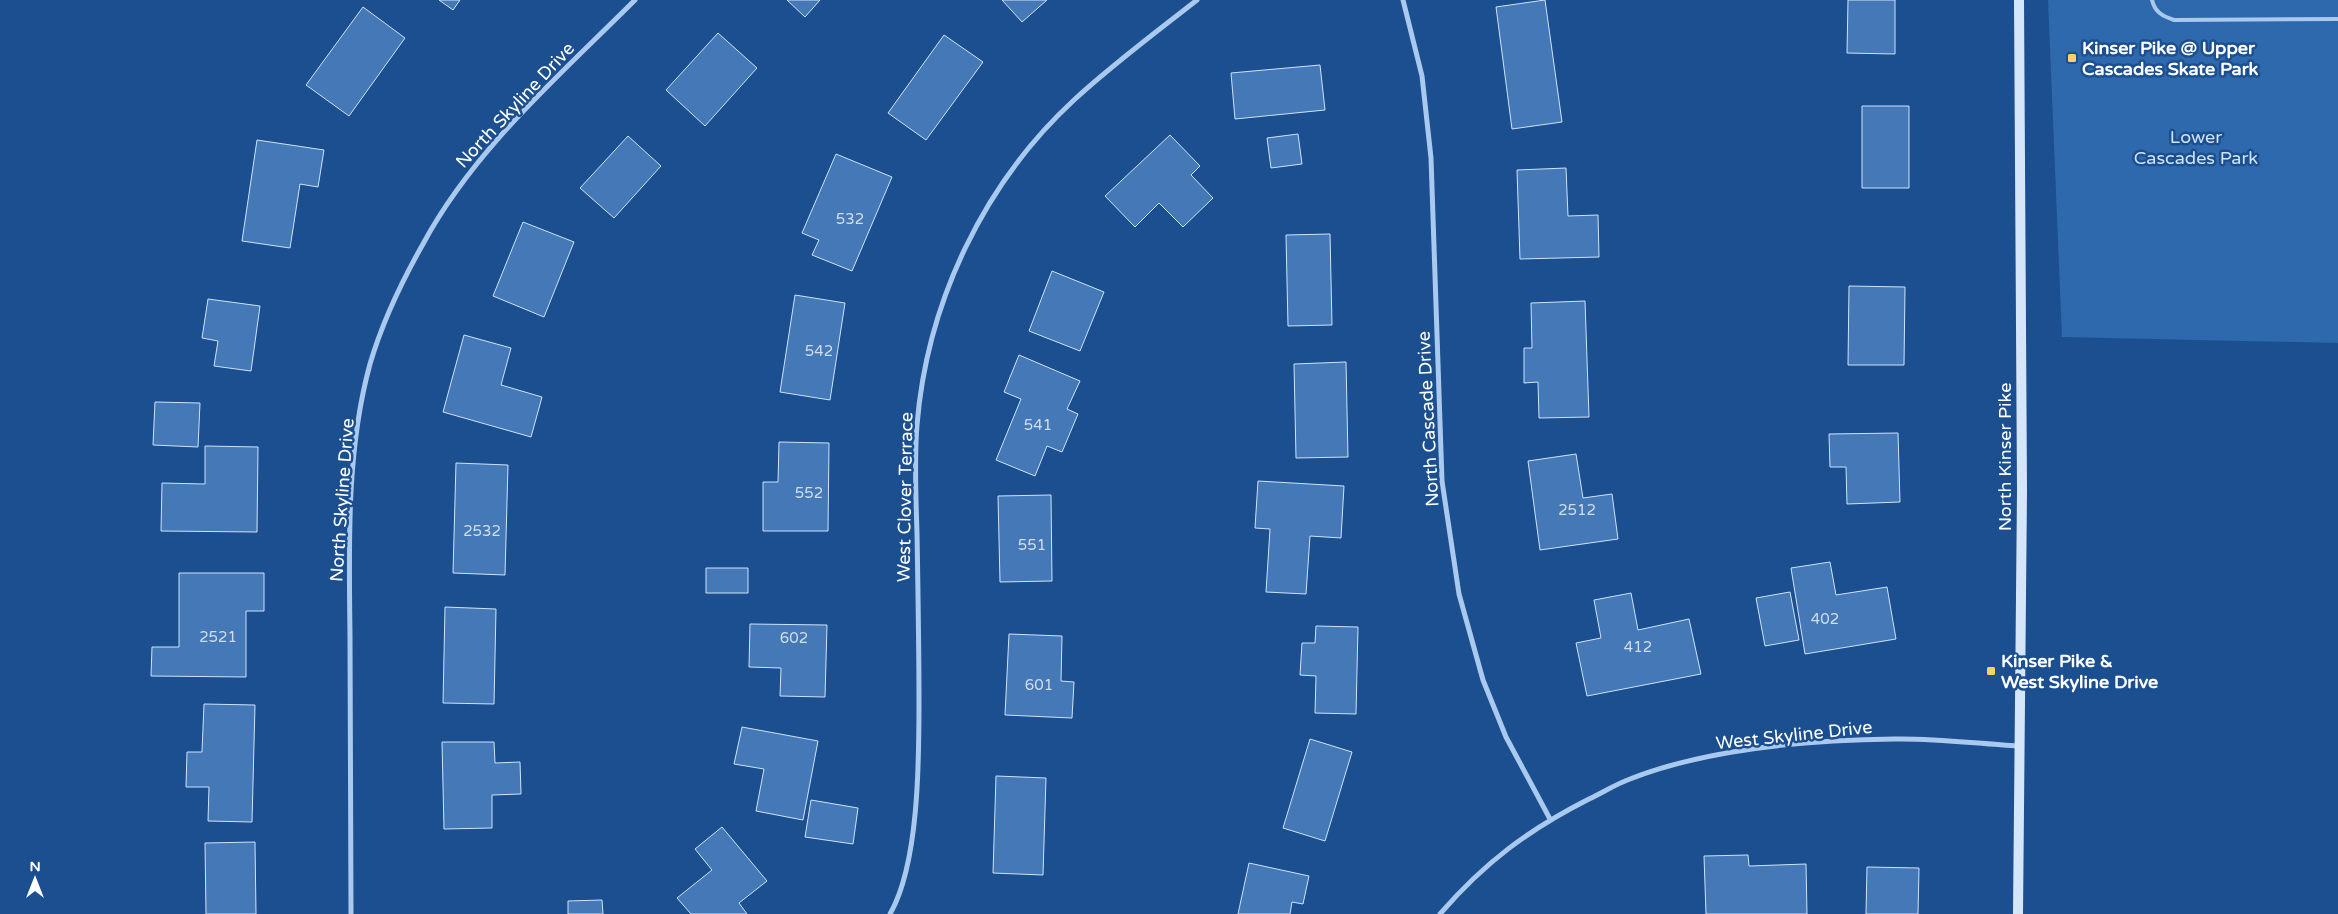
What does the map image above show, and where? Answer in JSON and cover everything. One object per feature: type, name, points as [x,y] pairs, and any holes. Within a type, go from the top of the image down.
[{"type":"street","name":"North Skyline Drive","points":[[352,914],[350,590],[353,484],[356,434],[370,364],[390,310],[424,242],[457,191],[501,136],[635,0]]},
{"type":"street","name":"West Clover Terrace","points":[[890,914],[895,906],[907,864],[916,811],[919,664],[917,426],[924,376],[935,327],[949,282],[972,235],[1000,186],[1036,140],[1072,102],[1119,61],[1197,0]]},
{"type":"street","name":"North Cascade Drive","points":[[1403,0],[1422,76],[1431,158],[1442,481],[1459,594],[1483,680],[1506,737],[1550,819]]},
{"type":"street","name":"North Kinser Pike","points":[[2018,914],[2022,490],[2019,0]]},
{"type":"street","name":"West Skyline Drive","points":[[1440,914],[1463,888],[1500,854],[1550,819],[1629,779],[1681,764],[1739,751],[1895,739],[2019,746]]},
{"type":"lane","points":[[2152,0],[2160,14],[2174,20],[2338,19]]},
{"type":"green space","name":"Lower Cascades Park","points":[[2048,0],[2338,0],[2338,343],[2062,337]]},
{"type":"building","points":[[439,0],[460,0],[453,10]]},
{"type":"building","points":[[787,0],[820,0],[805,17]]},
{"type":"building","points":[[1002,0],[1047,0],[1022,22]]},
{"type":"building","points":[[1545,0],[1562,122],[1512,129],[1496,7]]},
{"type":"building","points":[[1848,0],[1895,0],[1895,54],[1847,53]]},
{"type":"building","points":[[363,7],[405,38],[349,116],[306,85]]},
{"type":"building","points":[[718,33],[757,68],[705,126],[666,90]]},
{"type":"building","points":[[944,35],[983,62],[926,140],[888,113]]},
{"type":"building","points":[[1320,65],[1325,110],[1235,119],[1231,73]]},
{"type":"building","points":[[1862,106],[1909,106],[1909,188],[1862,188]]},
{"type":"building","points":[[1298,134],[1302,164],[1271,168],[1267,138]]},
{"type":"building","points":[[1170,135],[1200,166],[1191,175],[1213,198],[1183,227],[1159,203],[1135,227],[1105,196]]},
{"type":"building","points":[[628,136],[661,166],[614,218],[580,188]]},
{"type":"building","points":[[257,140],[324,150],[318,187],[300,184],[290,248],[242,241]]},
{"type":"building","points":[[836,154],[892,177],[852,271],[812,255],[819,240],[802,233]]},
{"type":"building","points":[[1566,168],[1568,216],[1598,215],[1599,257],[1520,259],[1517,170]]},
{"type":"building","points":[[523,222],[574,242],[544,317],[493,296]]},
{"type":"building","points":[[1330,234],[1332,325],[1288,326],[1286,235]]},
{"type":"building","points":[[1052,271],[1104,292],[1080,351],[1029,331]]},
{"type":"building","points":[[1849,286],[1905,287],[1904,365],[1848,365]]},
{"type":"building","points":[[795,295],[845,303],[830,400],[780,392]]},
{"type":"building","points":[[208,299],[260,306],[251,371],[214,366],[218,341],[202,338]]},
{"type":"building","points":[[1585,301],[1589,417],[1539,418],[1538,382],[1524,383],[1524,348],[1532,348],[1531,303]]},
{"type":"building","points":[[464,335],[511,348],[501,385],[542,397],[531,437],[443,412]]},
{"type":"building","points":[[1019,355],[1080,381],[1067,409],[1078,414],[1062,452],[1047,446],[1035,476],[996,460],[1021,399],[1004,392]]},
{"type":"building","points":[[1346,362],[1348,457],[1296,458],[1294,364]]},
{"type":"building","points":[[155,402],[200,403],[198,447],[153,445]]},
{"type":"building","points":[[1898,433],[1900,502],[1847,504],[1846,467],[1830,467],[1829,434]]},
{"type":"building","points":[[779,442],[829,443],[828,531],[763,531],[763,482],[778,482]]},
{"type":"building","points":[[205,446],[258,447],[257,532],[161,531],[162,483],[205,484]]},
{"type":"building","points":[[1576,454],[1583,498],[1612,494],[1618,539],[1540,550],[1528,461]]},
{"type":"building","points":[[456,463],[508,465],[505,575],[453,573]]},
{"type":"building","points":[[1258,481],[1344,486],[1341,538],[1310,536],[1306,594],[1266,592],[1270,529],[1255,528]]},
{"type":"building","points":[[1051,495],[1052,581],[1000,582],[998,496]]},
{"type":"building","points":[[1830,562],[1836,595],[1887,587],[1896,639],[1805,654],[1791,568]]},
{"type":"building","points":[[706,568],[748,568],[748,593],[706,593]]},
{"type":"building","points":[[179,573],[264,573],[264,611],[246,611],[246,677],[151,676],[152,647],[179,647]]},
{"type":"building","points":[[1790,592],[1799,640],[1765,646],[1756,598]]},
{"type":"building","points":[[1631,593],[1638,630],[1689,619],[1701,674],[1587,696],[1576,643],[1601,638],[1594,600]]},
{"type":"building","points":[[445,607],[496,609],[494,704],[443,703]]},
{"type":"building","points":[[750,624],[827,625],[825,697],[780,696],[781,668],[749,667]]},
{"type":"building","points":[[1316,626],[1358,627],[1356,714],[1315,713],[1316,676],[1300,675],[1302,643],[1315,643]]},
{"type":"building","points":[[1009,634],[1062,636],[1061,681],[1074,682],[1072,718],[1005,715]]},
{"type":"building","points":[[204,704],[255,705],[252,822],[208,821],[209,787],[186,787],[187,752],[202,752]]},
{"type":"building","points":[[742,727],[818,741],[803,820],[756,811],[764,769],[734,764]]},
{"type":"building","points":[[1310,739],[1352,752],[1325,841],[1283,828]]},
{"type":"building","points":[[442,742],[494,742],[495,763],[520,762],[521,794],[492,795],[492,828],[444,829]]},
{"type":"building","points":[[996,776],[1046,778],[1043,875],[993,873]]},
{"type":"building","points":[[811,800],[858,808],[853,844],[805,837]]},
{"type":"building","points":[[722,827],[767,881],[739,903],[747,914],[691,914],[677,898],[712,870],[695,849]]},
{"type":"building","points":[[255,842],[256,914],[206,914],[205,843]]},
{"type":"building","points":[[1748,855],[1749,866],[1806,864],[1807,914],[1706,914],[1704,856]]},
{"type":"building","points":[[1249,863],[1309,876],[1303,904],[1292,902],[1290,914],[1238,914]]},
{"type":"building","points":[[1867,867],[1919,868],[1918,914],[1866,914]]},
{"type":"building","points":[[602,900],[603,914],[568,914],[568,901]]},
{"type":"place","name":"Kinser Pike @ Upper Cascades Skate Park","points":[[2072,58]]},
{"type":"place","name":"Kinser Pike & West Skyline Drive","points":[[1991,671]]}]
